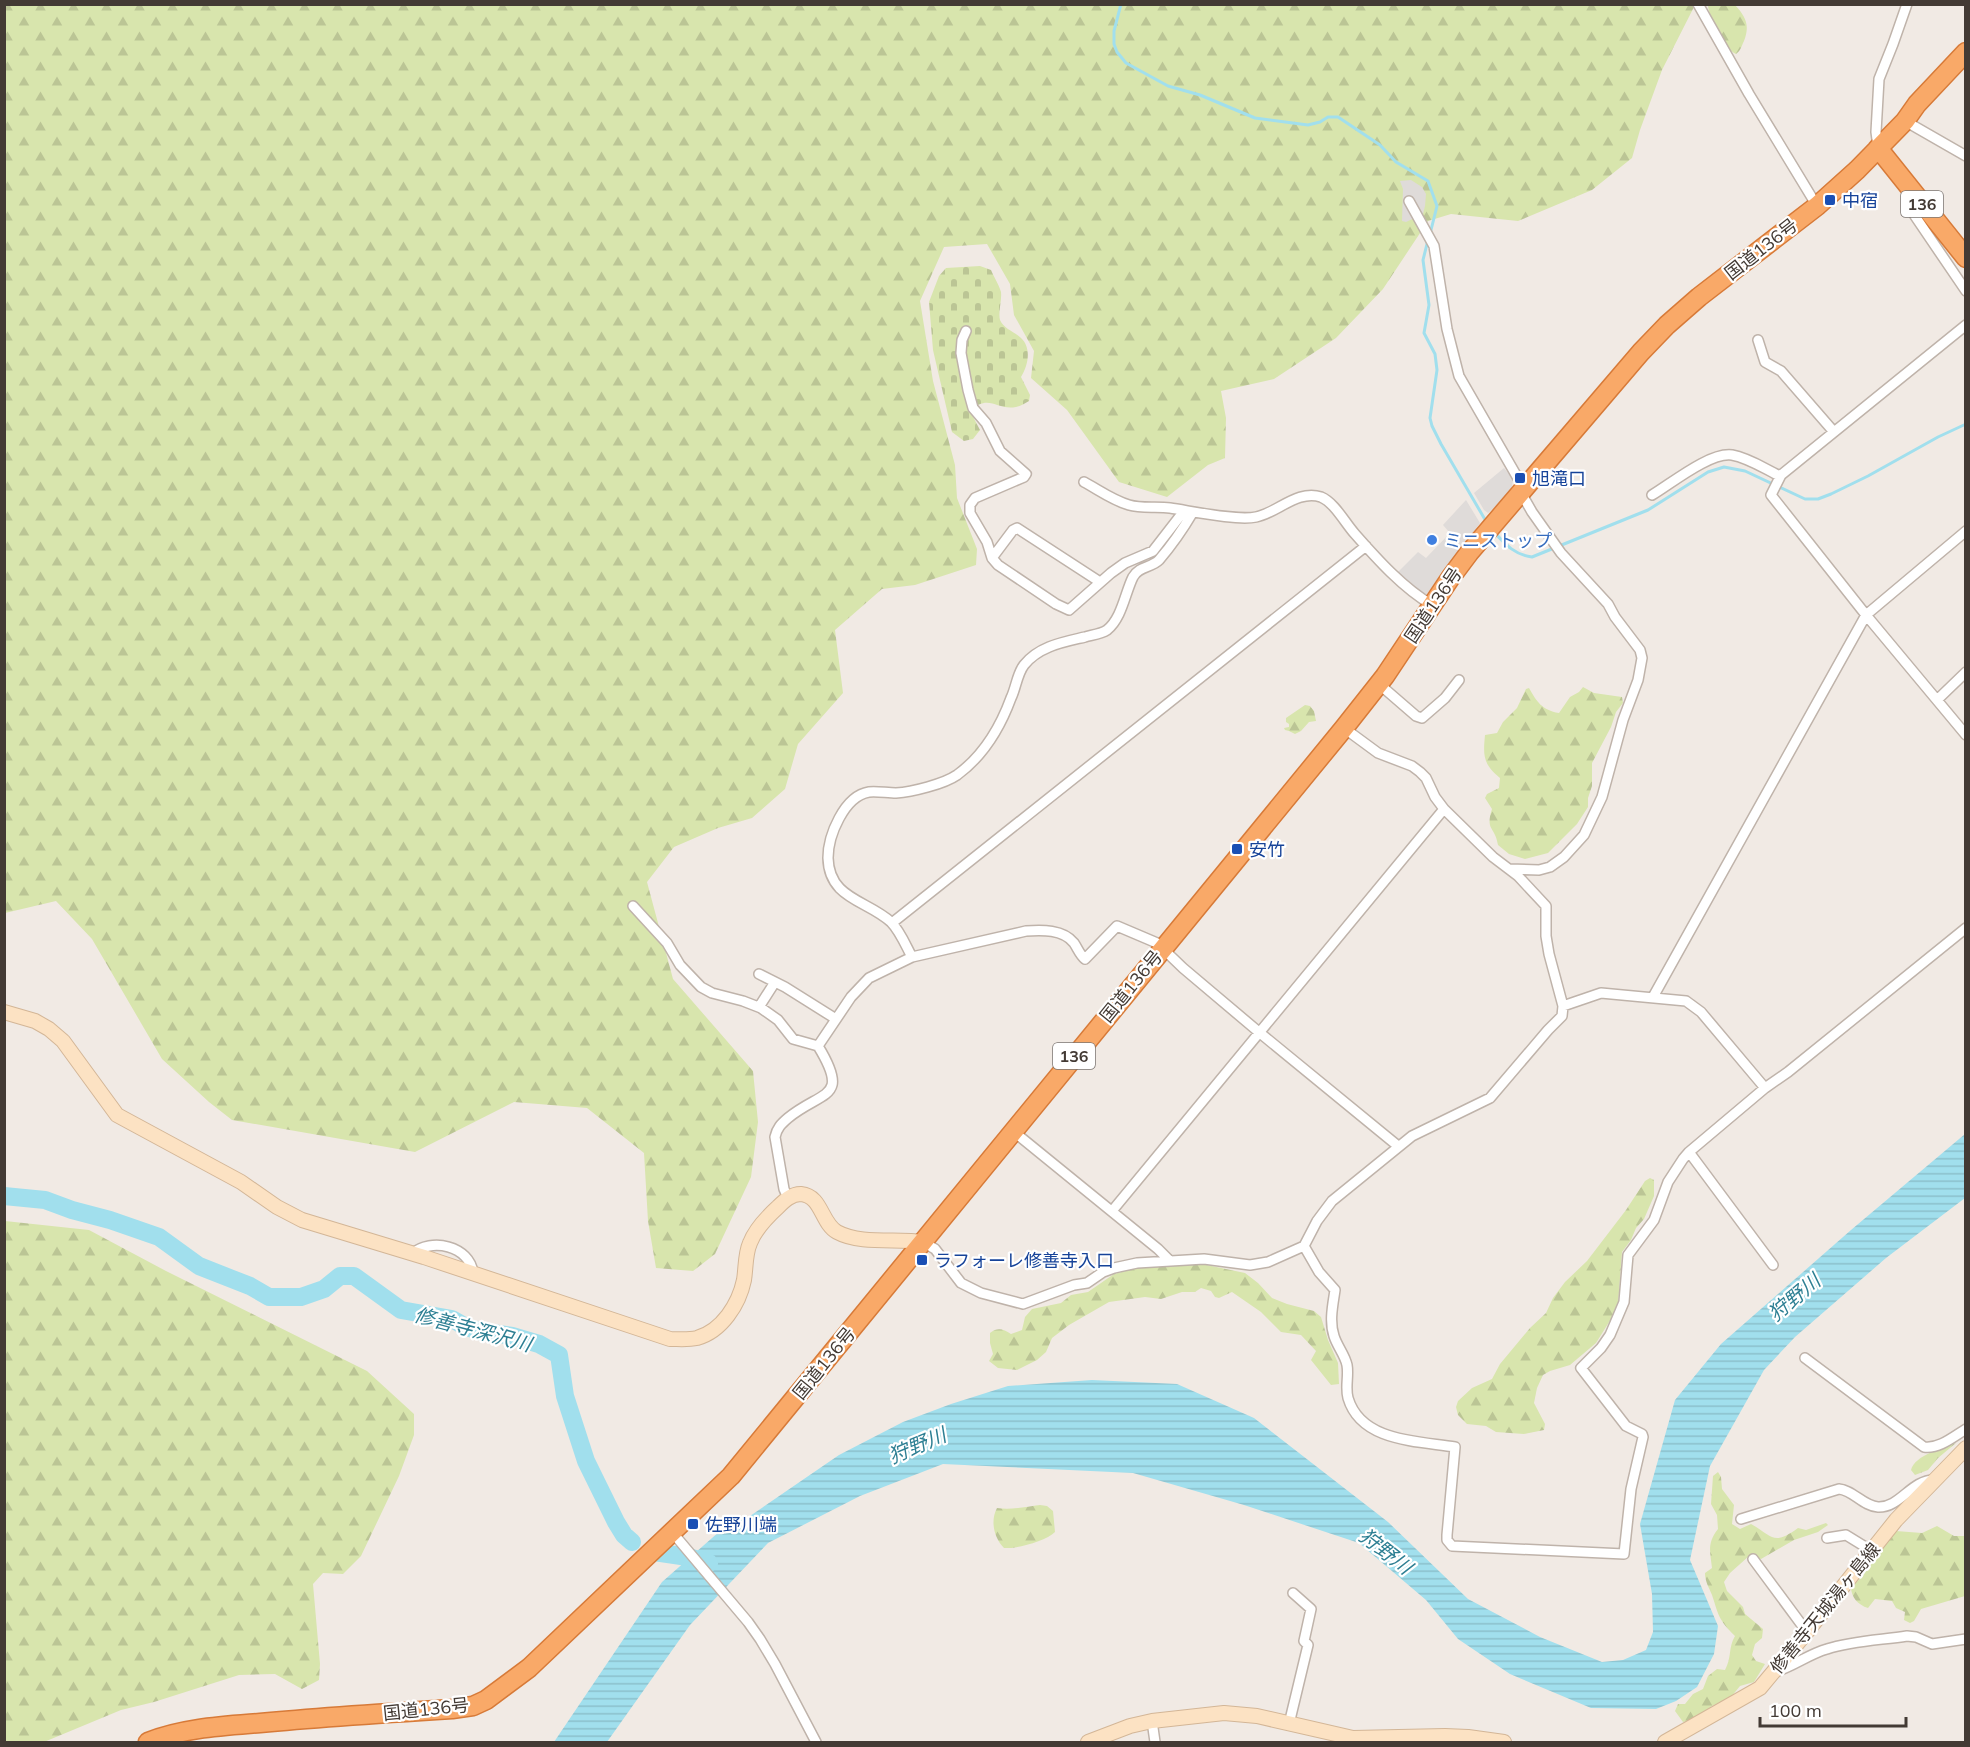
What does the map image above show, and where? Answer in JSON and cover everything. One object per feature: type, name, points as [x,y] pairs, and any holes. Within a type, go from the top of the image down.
[{"type":"highway","name":"国道136号","points":[[148,1743],[158,1738],[205,1728],[473,1706],[500,1690],[529,1668],[675,1536],[731,1476],[1344,728],[1379,684],[1469,553],[1521,489],[1667,325],[1699,297],[1817,206],[1905,121],[1917,104],[1965,52]]},
{"type":"highway","name":"136","points":[[1878,148],[1965,258]]},
{"type":"street","points":[[1698,4],[1817,206]]},
{"type":"street","points":[[1878,148],[1876,132],[1879,79],[1907,4]]},
{"type":"street","points":[[1905,121],[1940,143],[1964,154]]},
{"type":"street","points":[[1409,201],[1434,246],[1447,329],[1459,376],[1532,512],[1572,567],[1603,598],[1640,650],[1642,658],[1638,680],[1623,720],[1602,796],[1584,835],[1564,857],[1550,867],[1539,870],[1509,869]]},
{"type":"street","points":[[1920,201],[1915,216],[1965,291]]},
{"type":"street","points":[[1965,325],[1780,477],[1771,493],[1772,498],[1965,735]]},
{"type":"street","points":[[966,331],[962,340],[961,353],[973,408],[986,423],[999,451],[1026,474],[971,502],[970,513],[987,542],[992,558],[1001,568],[1065,610],[1073,607],[1125,562],[1153,550],[1189,512]]},
{"type":"street","points":[[1758,339],[1767,365],[1781,370],[1834,432]]},
{"type":"street","points":[[1652,495],[1710,458],[1724,455],[1739,457],[1780,477]]},
{"type":"street","points":[[1084,482],[1116,501],[1132,506],[1255,517],[1300,498],[1319,497],[1330,504],[1366,546],[1401,581],[1421,599],[1432,605]]},
{"type":"street","points":[[912,957],[892,923],[848,897],[837,886],[828,858],[831,838],[839,817],[850,804],[867,792],[894,793],[912,790],[951,779],[965,768],[993,737],[1011,700],[1024,665],[1054,644],[1093,635],[1108,628],[1117,615],[1137,572],[1159,560],[1178,536],[1189,512]]},
{"type":"street","points":[[992,558],[1017,528],[1100,582]]},
{"type":"street","points":[[1653,997],[1866,615],[1965,531]]},
{"type":"street","points":[[892,923],[1366,546]]},
{"type":"street","points":[[1937,700],[1965,672]]},
{"type":"street","points":[[1379,684],[1416,716],[1422,718],[1445,698],[1459,680]]},
{"type":"street","points":[[4,1012],[35,1021],[63,1041],[117,1115],[241,1182],[277,1207],[302,1220],[473,1273],[670,1339],[699,1338],[721,1324],[730,1313],[743,1281],[750,1243],[765,1220],[788,1198],[798,1194],[811,1198],[818,1205],[829,1226],[846,1236],[859,1239],[923,1242],[935,1249],[961,1283],[990,1296],[1023,1305],[1074,1285],[1087,1283],[1103,1272],[1137,1263],[1204,1259],[1250,1265],[1268,1262],[1305,1246],[1321,1214],[1332,1202],[1398,1146],[1415,1134],[1490,1098],[1562,1016],[1563,1006],[1546,936],[1547,908],[1518,876],[1493,857],[1444,809],[1420,772],[1412,766],[1378,753],[1344,728]]},
{"type":"street","points":[[1112,1211],[1444,809]]},
{"type":"street","points":[[633,906],[667,943],[680,964],[701,987],[711,993],[759,1007],[778,1020],[793,1039],[818,1046],[831,1071],[832,1088],[826,1095],[780,1125],[775,1137],[784,1189],[788,1198]]},
{"type":"street","points":[[818,1046],[851,997],[869,978],[912,957],[1026,930],[1041,930],[1068,937],[1085,959],[1117,926],[1154,940],[1260,1033],[1398,1146]]},
{"type":"street","points":[[1305,1246],[1319,1272],[1335,1290],[1332,1333],[1347,1364],[1348,1395],[1357,1417],[1384,1435],[1455,1447],[1447,1535],[1452,1546],[1624,1554],[1631,1489],[1643,1437],[1642,1434],[1626,1426],[1581,1368],[1601,1348],[1610,1335],[1624,1302],[1628,1255],[1654,1220],[1668,1182],[1689,1152],[1965,928]]},
{"type":"street","points":[[759,974],[836,1019]]},
{"type":"street","points":[[759,1007],[775,982]]},
{"type":"street","points":[[1563,1006],[1601,993],[1686,1001],[1701,1012],[1766,1088]]},
{"type":"street","points":[[1013,1131],[1169,1260]]},
{"type":"street","points":[[1689,1152],[1773,1265]]},
{"type":"street","points":[[1805,1359],[1924,1447],[1931,1448],[1940,1445],[1965,1430]]},
{"type":"street","name":"修善寺天城湯ヶ島線","points":[[1665,1743],[1754,1692],[1807,1632],[1896,1520],[1965,1448]]},
{"type":"street","points":[[1741,1518],[1839,1489],[1846,1490],[1872,1506],[1881,1507],[1896,1501],[1915,1485],[1934,1480]]},
{"type":"street","points":[[1827,1538],[1846,1535],[1872,1551]]},
{"type":"street","points":[[675,1536],[748,1622],[775,1664],[816,1743]]},
{"type":"street","points":[[1753,1559],[1807,1632]]},
{"type":"street","points":[[1289,1724],[1308,1645],[1304,1641],[1311,1609],[1293,1593]]},
{"type":"street","points":[[1772,1673],[1789,1668],[1825,1649],[1839,1646],[1907,1636],[1932,1644],[1965,1639]]},
{"type":"street","points":[[1088,1743],[1130,1726],[1152,1721],[1224,1713],[1257,1716],[1338,1739],[1426,1736],[1504,1743]]},
{"type":"street","points":[[1152,1721],[1155,1743]]},
{"type":"green space","points":[[4,5],[1695,5],[1662,70],[1632,158],[1592,190],[1518,221],[1451,214],[1428,221],[1383,289],[1336,338],[1274,379],[1221,391],[1226,418],[1225,458],[1208,465],[1167,497],[1119,482],[1067,410],[1031,378],[1034,351],[1014,315],[1010,284],[987,244],[944,247],[920,301],[933,381],[955,465],[957,498],[977,549],[976,565],[915,585],[882,589],[835,630],[843,693],[798,744],[785,789],[752,818],[718,828],[674,847],[647,882],[673,979],[753,1071],[758,1122],[751,1177],[715,1254],[693,1271],[656,1268],[648,1221],[644,1153],[587,1108],[514,1102],[415,1152],[232,1120],[162,1059],[92,939],[56,901],[5,913]]},
{"type":"green space","points":[[1708,5],[1735,5],[1742,13],[1747,26],[1746,35],[1736,54],[1731,51],[1718,32]]},
{"type":"green space","points":[[980,266],[991,270],[1000,289],[1000,320],[1004,326],[1021,338],[1027,347],[1026,368],[1021,377],[1030,395],[1029,401],[1016,407],[1009,408],[988,403],[977,406],[970,411],[980,430],[973,439],[964,441],[952,432],[933,350],[929,302],[939,276],[946,268]]},
{"type":"green space","points":[[1583,687],[1594,693],[1622,697],[1623,703],[1616,712],[1611,727],[1592,763],[1592,786],[1588,807],[1577,824],[1548,853],[1525,859],[1509,854],[1498,845],[1490,825],[1492,809],[1485,798],[1487,794],[1499,788],[1500,778],[1485,759],[1485,735],[1497,733],[1503,722],[1517,708],[1526,689],[1529,688],[1544,707],[1559,713],[1570,697]]},
{"type":"green space","points":[[1305,705],[1310,706],[1314,711],[1316,721],[1309,722],[1295,734],[1285,730],[1284,728],[1289,727],[1286,718]]},
{"type":"green space","points":[[1650,1178],[1654,1180],[1654,1196],[1644,1219],[1622,1252],[1618,1305],[1611,1319],[1596,1343],[1570,1365],[1543,1375],[1537,1388],[1534,1403],[1545,1424],[1544,1430],[1524,1434],[1496,1432],[1486,1426],[1467,1424],[1458,1415],[1456,1407],[1458,1401],[1472,1388],[1492,1379],[1500,1364],[1530,1328],[1546,1313],[1553,1298],[1565,1282],[1587,1261],[1645,1181]]},
{"type":"green space","points":[[5,1221],[89,1230],[367,1371],[414,1414],[414,1435],[399,1476],[361,1556],[343,1574],[323,1573],[313,1584],[320,1664],[319,1680],[302,1689],[275,1674],[239,1675],[121,1710],[44,1742],[5,1742]]},
{"type":"green space","points":[[1202,1264],[1245,1273],[1272,1298],[1314,1311],[1321,1317],[1338,1363],[1339,1384],[1331,1385],[1311,1360],[1316,1351],[1301,1335],[1281,1332],[1261,1312],[1232,1292],[1219,1298],[1215,1297],[1211,1291],[1201,1288],[1195,1292],[1182,1292],[1161,1299],[1145,1297],[1109,1302],[1069,1325],[1052,1338],[1046,1352],[1037,1360],[1017,1370],[998,1368],[989,1361],[993,1354],[990,1333],[1000,1329],[1011,1334],[1022,1330],[1025,1317],[1032,1309],[1061,1303],[1071,1295],[1088,1292],[1114,1274],[1137,1268]]},
{"type":"green space","points":[[1956,1443],[1928,1470],[1915,1475],[1911,1470],[1924,1456]]},
{"type":"green space","points":[[1718,1472],[1722,1489],[1734,1505],[1732,1524],[1740,1529],[1751,1524],[1769,1536],[1778,1538],[1798,1528],[1806,1530],[1826,1523],[1828,1525],[1818,1532],[1794,1540],[1761,1559],[1749,1556],[1730,1573],[1724,1582],[1727,1591],[1743,1607],[1745,1614],[1763,1629],[1762,1638],[1755,1644],[1752,1655],[1756,1661],[1765,1664],[1754,1682],[1740,1686],[1731,1697],[1712,1706],[1690,1721],[1683,1722],[1675,1711],[1678,1704],[1685,1704],[1693,1694],[1703,1689],[1708,1676],[1717,1669],[1725,1670],[1735,1636],[1720,1617],[1705,1576],[1705,1573],[1712,1568],[1711,1543],[1718,1529],[1717,1515],[1711,1504],[1713,1476]]},
{"type":"green space","points":[[1047,1506],[1053,1511],[1055,1532],[1031,1544],[1004,1548],[994,1529],[997,1508]]},
{"type":"green space","points":[[1937,1526],[1954,1536],[1965,1536],[1965,1596],[1921,1609],[1914,1621],[1910,1623],[1904,1620],[1905,1612],[1896,1608],[1892,1601],[1875,1599],[1868,1608],[1856,1600],[1851,1587],[1863,1576],[1873,1556],[1896,1531],[1922,1533]]},
{"type":"shaded area","points":[[1411,180],[1422,187],[1426,194],[1425,206],[1423,214],[1406,222],[1402,221],[1403,189],[1400,181]]},
{"type":"shaded area","points":[[1504,468],[1513,479],[1511,492],[1488,513],[1474,493]]},
{"type":"shaded area","points":[[1466,500],[1480,523],[1425,595],[1398,572],[1418,552],[1426,558],[1450,533],[1443,525]]},
{"type":"water","name":"狩野川","points":[[1965,1134],[1965,1198],[1886,1258],[1795,1337],[1764,1370],[1710,1466],[1690,1560],[1718,1626],[1714,1654],[1697,1687],[1676,1701],[1656,1709],[1591,1708],[1510,1674],[1458,1639],[1426,1600],[1359,1543],[1244,1505],[1133,1473],[943,1464],[860,1496],[768,1543],[690,1625],[607,1742],[554,1742],[662,1582],[720,1531],[750,1516],[839,1455],[903,1422],[1008,1386],[1092,1380],[1177,1384],[1254,1418],[1388,1522],[1468,1599],[1540,1637],[1602,1662],[1623,1660],[1646,1650],[1653,1632],[1652,1594],[1640,1524],[1675,1400],[1721,1344]]},
{"type":"waterway","points":[[1121,4],[1114,31],[1114,44],[1126,63],[1168,86],[1200,95],[1255,118],[1308,125],[1328,117],[1338,117],[1380,145],[1396,162],[1428,181],[1437,206],[1430,234]]},
{"type":"waterway","points":[[1428,240],[1423,260],[1429,305],[1424,333],[1435,354],[1437,370],[1430,418],[1441,444],[1487,523]]},
{"type":"waterway","points":[[1495,533],[1516,552],[1532,557],[1648,510],[1708,472],[1724,467],[1745,471],[1805,499],[1818,499],[1868,476],[1966,424]]},
{"type":"waterway","name":"修善寺深沢川","points":[[4,1196],[45,1200],[159,1237],[199,1266],[250,1286],[269,1297],[301,1297],[324,1289],[340,1276],[354,1276],[401,1310],[452,1319],[479,1331],[512,1336],[539,1344],[559,1355],[565,1396],[586,1461],[616,1522],[624,1535],[632,1542]]},
{"type":"waterway","name":"修善寺深沢川","points":[[654,1552],[709,1563]]},
{"type":"place","name":"中宿","points":[[1830,200]]},
{"type":"place","name":"旭滝口","points":[[1520,478]]},
{"type":"place","name":"ミニストップ","points":[[1432,540]]},
{"type":"place","name":"安竹","points":[[1237,849]]},
{"type":"place","name":"ラフォーレ修善寺入口","points":[[922,1260]]},
{"type":"place","name":"佐野川端","points":[[693,1524]]}]
